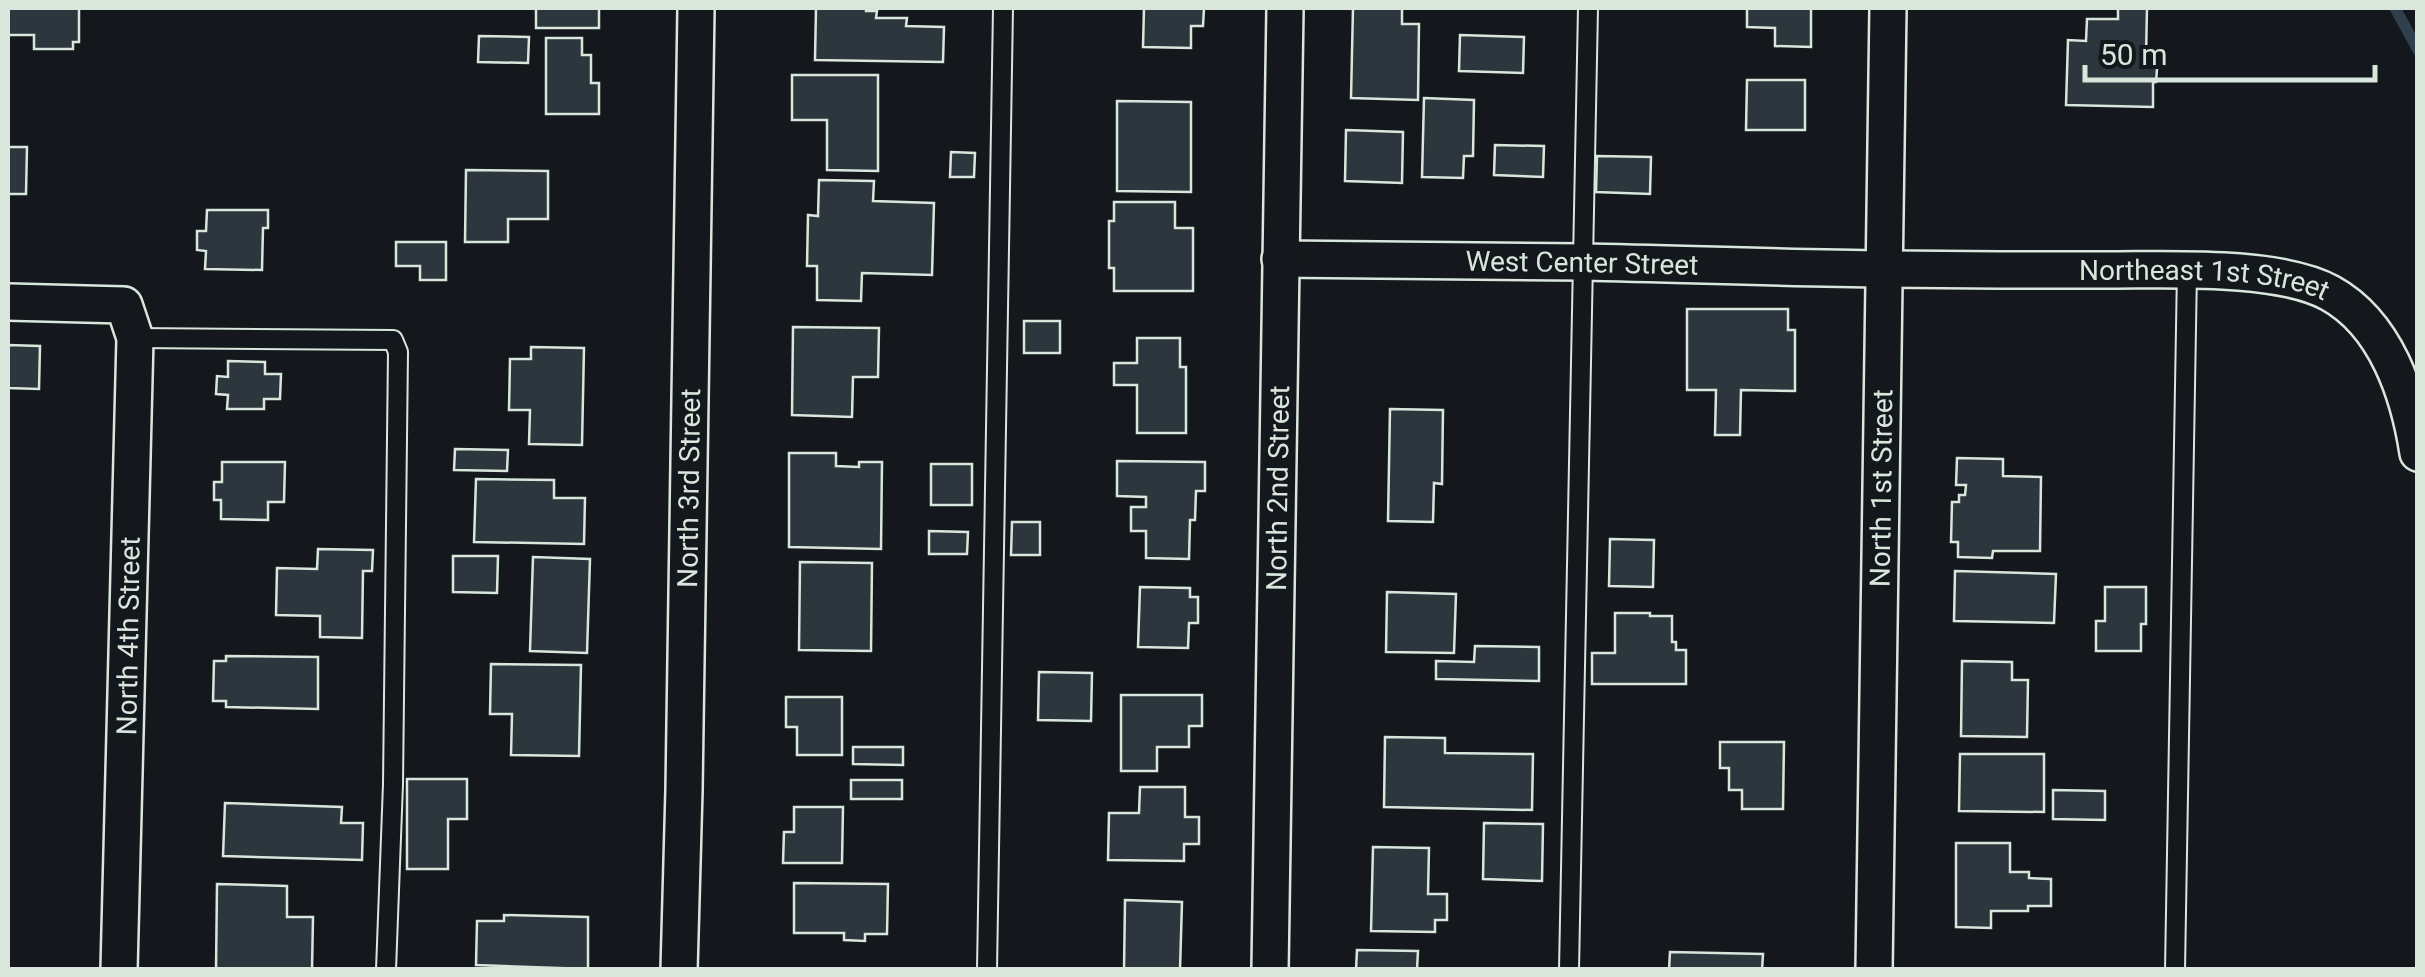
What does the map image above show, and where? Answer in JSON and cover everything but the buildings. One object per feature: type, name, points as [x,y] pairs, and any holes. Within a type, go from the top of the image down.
[{"type":"street","name":"North 3rd Street","points":[[679,970],[696,8]]},
{"type":"street","name":"North 2nd Street","points":[[1270,970],[1285,8]]},
{"type":"street","name":"North 1st Street","points":[[1874,970],[1888,8]]},
{"type":"street","name":"West Center Street","points":[[1280,259],[1886,270]]},
{"type":"street","name":"Northeast 1st Street","points":[[1886,270],[2187,270],[2294,280],[2328,292],[2351,307],[2378,339],[2399,378],[2414,425],[2418,454]]},
{"type":"street","points":[[8,302],[130,321]]},
{"type":"street","name":"North 4th Street","points":[[119,970],[130,321]]},
{"type":"lane","points":[[987,970],[1003,8]]},
{"type":"lane","points":[[1569,970],[1588,8]]},
{"type":"lane","points":[[2174,970],[2187,270]]},
{"type":"lane","points":[[130,321],[392,340],[398,352],[393,784],[386,970]]},
{"type":"waterway","points":[[2395,8],[2418,50]]}]
